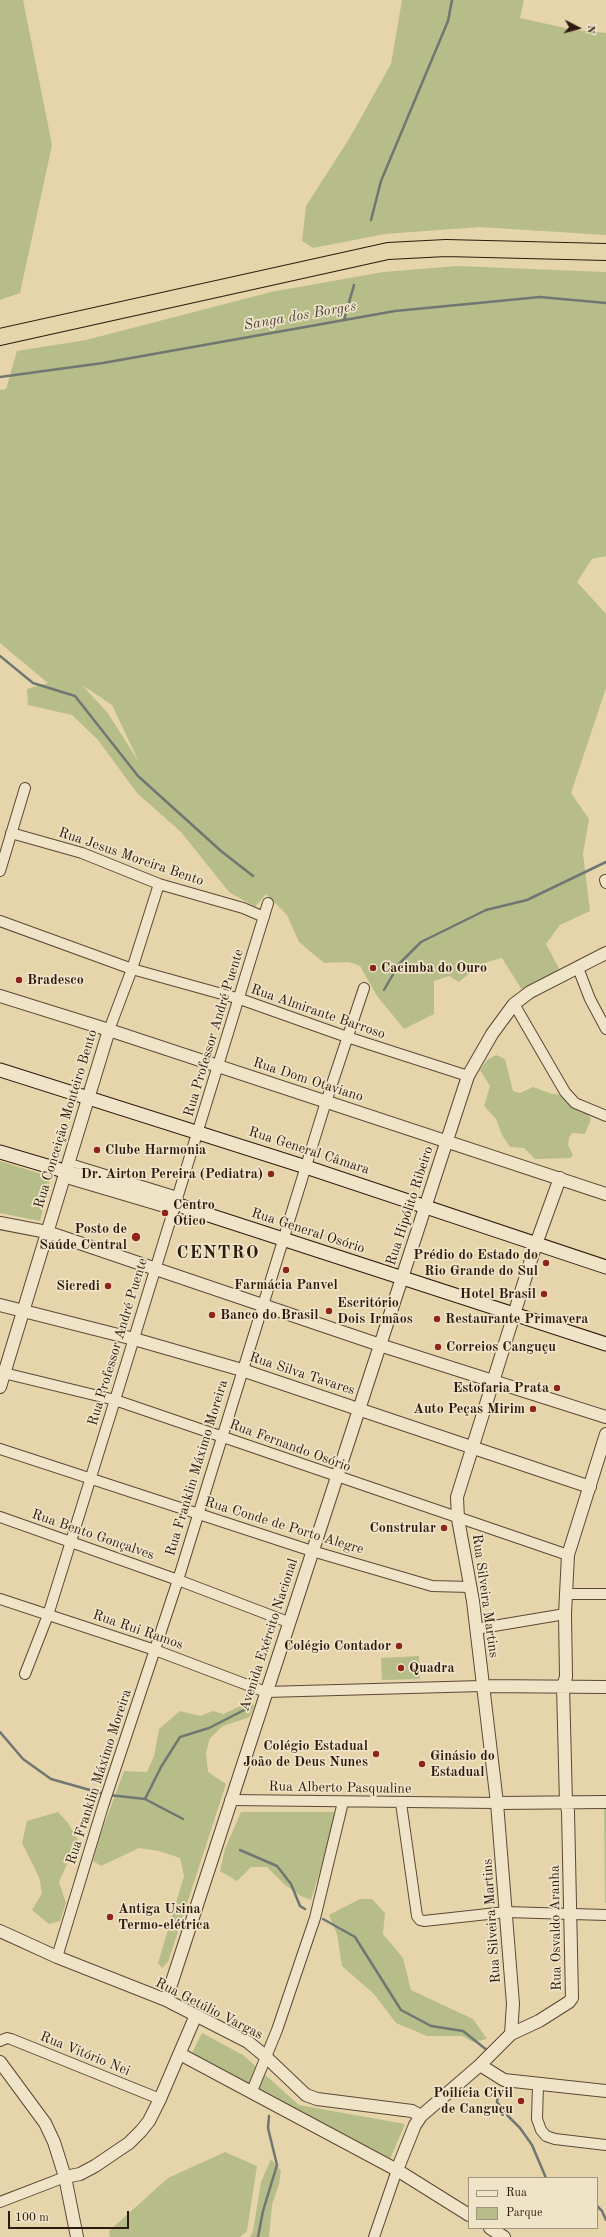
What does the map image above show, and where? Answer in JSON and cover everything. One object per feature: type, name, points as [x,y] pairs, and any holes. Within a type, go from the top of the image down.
[{"type":"highway","points":[[0,337],[388,251],[446,248],[606,252]]},
{"type":"main road","name":"Rua General Câmara","points":[[0,1070],[306,1167],[606,1267]]},
{"type":"main road","name":"Rua General Osório","points":[[0,1152],[67,1177],[172,1202],[402,1279],[606,1344]]},
{"type":"street","points":[[0,870],[25,788]]},
{"type":"street","name":"Rua Jesus Moreira Bento","points":[[11,833],[82,853],[159,884],[243,908],[264,918]]},
{"type":"street","name":"Rua Conceição Monteiro Bento","points":[[0,1387],[2,1373],[24,1311],[47,1232],[67,1177],[87,1098],[109,1030],[132,970],[159,884]]},
{"type":"street","name":"Rua Professor André Puente","points":[[25,1674],[48,1615],[134,1339],[155,1269],[172,1202],[198,1133],[217,1066],[240,999],[268,903]]},
{"type":"street","name":"Rua Almirante Barroso","points":[[0,921],[132,970],[240,999],[347,1037],[468,1076]]},
{"type":"street","name":"Rua Hipólito Ribeiro","points":[[402,1279],[468,1076],[492,1034],[514,1004],[530,992],[606,953]]},
{"type":"street","points":[[578,968],[590,999],[606,1028]]},
{"type":"street","name":"Rua Franklin Máximo Moreira","points":[[57,1957],[103,1806],[178,1580],[221,1436],[264,1306],[326,1102],[364,988]]},
{"type":"street","name":"Rua Dom Otaviano","points":[[0,996],[109,1030],[606,1194]]},
{"type":"street","points":[[514,1004],[565,1092],[575,1103],[606,1116]]},
{"type":"street","points":[[75,1164],[172,1202]]},
{"type":"street","name":"Rua Silveira Martins","points":[[511,2034],[513,2004],[497,1803],[476,1629],[458,1519],[457,1497],[536,1244],[560,1178]]},
{"type":"street","points":[[0,1223],[47,1232],[381,1345],[606,1417]]},
{"type":"street","name":"Avenida Exército Nacional","points":[[166,2000],[288,1622],[336,1477],[361,1409],[402,1279]]},
{"type":"street","name":"Rua Silva Tavares","points":[[0,1305],[134,1339],[242,1370],[590,1487]]},
{"type":"street","name":"Rua Fernando Osório","points":[[2,1373],[115,1400],[458,1519],[568,1555]]},
{"type":"street","name":"Rua Osvaldo Aranha","points":[[511,2034],[539,2021],[569,2002],[572,1998],[565,1614],[568,1555],[606,1434]]},
{"type":"street","name":"Rua Conde de Porto Alegre","points":[[0,1449],[312,1551],[432,1586],[470,1587]]},
{"type":"street","name":"Rua Bento Gonçalves","points":[[0,1517],[178,1580],[288,1622]]},
{"type":"street","points":[[566,1594],[606,1594]]},
{"type":"street","name":"Rua Rui Ramos","points":[[0,1599],[155,1650],[266,1692]]},
{"type":"street","points":[[476,1629],[565,1614]]},
{"type":"street","points":[[266,1692],[566,1683],[606,1687]]},
{"type":"street","name":"Rua Alberto Pasqualine","points":[[230,1800],[497,1803]]},
{"type":"street","points":[[252,2091],[265,2056],[277,2030],[315,1918],[343,1802]]},
{"type":"street","points":[[497,1803],[569,1805],[606,1802]]},
{"type":"street","points":[[401,1803],[417,1916],[420,1920],[424,1921],[506,1912],[571,1915],[606,1914]]},
{"type":"street","name":"Rua Getúlio Vargas","points":[[0,1931],[57,1957],[166,2000],[248,2042],[265,2056],[306,2096],[317,2099],[412,2111],[421,2116]]},
{"type":"street","points":[[0,2202],[65,2177],[80,2174],[96,2166],[129,2143],[149,2121],[196,2015]]},
{"type":"street","points":[[374,2237],[397,2170],[415,2125],[421,2116],[480,2065],[511,2034]]},
{"type":"street","name":"Rua Vitório Nei","points":[[0,2041],[7,2038],[11,2039],[160,2099]]},
{"type":"street","points":[[180,2054],[252,2091],[397,2170],[468,2214]]},
{"type":"street","points":[[0,2062],[46,2123],[65,2177],[77,2237]]},
{"type":"street","points":[[480,2065],[504,2080],[538,2085],[606,2091]]},
{"type":"street","points":[[538,2085],[537,2119],[541,2130],[546,2136],[555,2139],[606,2145]]},
{"type":"street","points":[[492,2229],[504,2237]]},
{"type":"green space","points":[[0,0],[23,0],[52,145],[20,293],[0,300]]},
{"type":"green space","points":[[402,0],[524,0],[520,18],[574,30],[606,33],[606,235],[480,227],[385,234],[313,248],[302,241],[306,206],[349,139],[391,64]]},
{"type":"green space","points":[[457,266],[606,272],[606,556],[592,559],[577,582],[606,614],[606,688],[571,793],[589,819],[583,854],[590,911],[560,925],[546,944],[561,972],[522,990],[502,958],[481,964],[459,982],[449,976],[434,981],[434,1014],[404,1029],[377,996],[360,966],[349,962],[324,963],[299,942],[287,915],[266,894],[255,907],[229,892],[181,832],[137,793],[98,740],[72,715],[28,705],[27,689],[48,683],[0,643],[0,390],[6,389],[17,351],[86,340],[271,292],[383,272]],"holes":[[[82,685],[112,705],[139,762],[107,712]]]},
{"type":"green space","points":[[496,1055],[505,1059],[513,1091],[520,1093],[533,1087],[552,1094],[564,1095],[587,1112],[591,1119],[585,1134],[572,1133],[569,1138],[568,1145],[573,1155],[571,1158],[535,1159],[524,1148],[510,1147],[502,1135],[496,1119],[484,1106],[490,1086],[480,1070],[487,1060]]},
{"type":"green space","points":[[0,1161],[51,1177],[40,1221],[0,1213]]},
{"type":"green space","name":"Quadra","points":[[419,1656],[420,1679],[382,1680],[381,1658]]},
{"type":"green space","points":[[252,1701],[254,1706],[250,1717],[223,1726],[210,1738],[206,1753],[208,1772],[226,1784],[168,1962],[162,1968],[158,1963],[184,1876],[180,1858],[159,1851],[139,1848],[101,1866],[93,1861],[99,1839],[124,1771],[147,1772],[154,1756],[159,1729],[180,1711],[200,1716],[213,1711],[223,1714]]},
{"type":"green space","points":[[604,1809],[606,1809],[606,1903],[605,1903]]},
{"type":"green space","points":[[58,1812],[68,1823],[78,1840],[59,1882],[66,1903],[60,1921],[49,1924],[32,1910],[42,1893],[39,1877],[22,1843],[27,1821]]},
{"type":"green space","points":[[241,1812],[338,1812],[311,1900],[301,1896],[285,1885],[267,1867],[251,1867],[237,1881],[220,1871],[225,1849]]},
{"type":"green space","points":[[360,1899],[372,1899],[385,1913],[383,1934],[403,1958],[411,1990],[473,2019],[487,2039],[473,2042],[462,2036],[427,2036],[396,2023],[374,1994],[342,1966],[337,1934],[329,1915]]},
{"type":"green space","points":[[202,2033],[243,2055],[299,2105],[405,2124],[390,2159],[190,2057]]},
{"type":"green space","points":[[225,2152],[257,2166],[247,2231],[240,2237],[110,2237],[109,2231],[168,2178]]},
{"type":"green space","points":[[271,2159],[281,2171],[279,2184],[272,2205],[269,2237],[250,2237],[253,2231],[261,2182]]},
{"type":"waterway","points":[[371,220],[381,181],[448,21],[452,0]]},
{"type":"waterway","points":[[344,320],[354,285]]},
{"type":"waterway","name":"Sanga dos Borges","points":[[0,377],[103,363],[395,311],[540,297],[606,303]]},
{"type":"waterway","points":[[0,656],[33,683],[75,696],[138,776],[221,851],[253,876]]},
{"type":"waterway","points":[[384,990],[399,964],[421,942],[486,910],[527,900],[606,862]]},
{"type":"waterway","points":[[145,1799],[161,1767],[180,1737],[209,1728],[250,1707]]},
{"type":"waterway","points":[[0,1732],[23,1759],[51,1779],[104,1794]]},
{"type":"waterway","points":[[109,1795],[145,1799],[183,1819]]},
{"type":"waterway","points":[[240,1850],[277,1866],[291,1884],[300,1906],[305,1909]]},
{"type":"waterway","points":[[323,1919],[355,1937],[401,2010],[431,2026],[463,2031],[488,2051]]},
{"type":"waterway","points":[[498,2090],[497,2102],[520,2128],[532,2145],[546,2177]]},
{"type":"waterway","points":[[258,2237],[263,2211],[277,2165],[268,2128],[269,2116]]},
{"type":"waterway","points":[[598,2207],[602,2211],[606,2220]]},
{"type":"place","name":"Cacimba do Ouro","points":[[373,968]]},
{"type":"place","name":"Bradesco","points":[[19,980]]},
{"type":"place","name":"Clube Harmonia","points":[[97,1150]]},
{"type":"place","name":"Dr. Airton Pereira (Pediatra)","points":[[271,1174]]},
{"type":"place","name":"Centro Ótico","points":[[165,1213]]},
{"type":"place","name":"Posto de Saúde Central","points":[[136,1237]]},
{"type":"place","name":"Prédio do Estado do Rio Grande do Sul","points":[[546,1263]]},
{"type":"place","name":"Farmácia Panvel","points":[[286,1270]]},
{"type":"place","name":"Sicredi","points":[[108,1286]]},
{"type":"place","name":"Hotel Brasil","points":[[544,1294]]},
{"type":"place","name":"Escritório Dois Irmãos","points":[[329,1311]]},
{"type":"place","name":"Banco do Brasil","points":[[212,1315]]},
{"type":"place","name":"Restaurante Primavera","points":[[437,1319]]},
{"type":"place","name":"Correios Canguçu","points":[[438,1347]]},
{"type":"place","name":"Estofaria Prata","points":[[557,1388]]},
{"type":"place","name":"Auto Peças Mirim","points":[[533,1409]]},
{"type":"place","name":"Constrular","points":[[444,1528]]},
{"type":"place","name":"Colégio Contador","points":[[399,1646]]},
{"type":"place","name":"Quadra","points":[[401,1668]]},
{"type":"place","name":"Colégio Estadual João de Deus Nunes","points":[[376,1754]]},
{"type":"place","name":"Ginásio do Estadual","points":[[422,1764]]},
{"type":"place","name":"Antiga Usina Termo-elétrica","points":[[110,1917]]},
{"type":"place","name":"Poilícia Civil de Canguçu","points":[[521,2101]]},
{"type":"district","name":"CENTRO","points":[[218,1253]]}]
